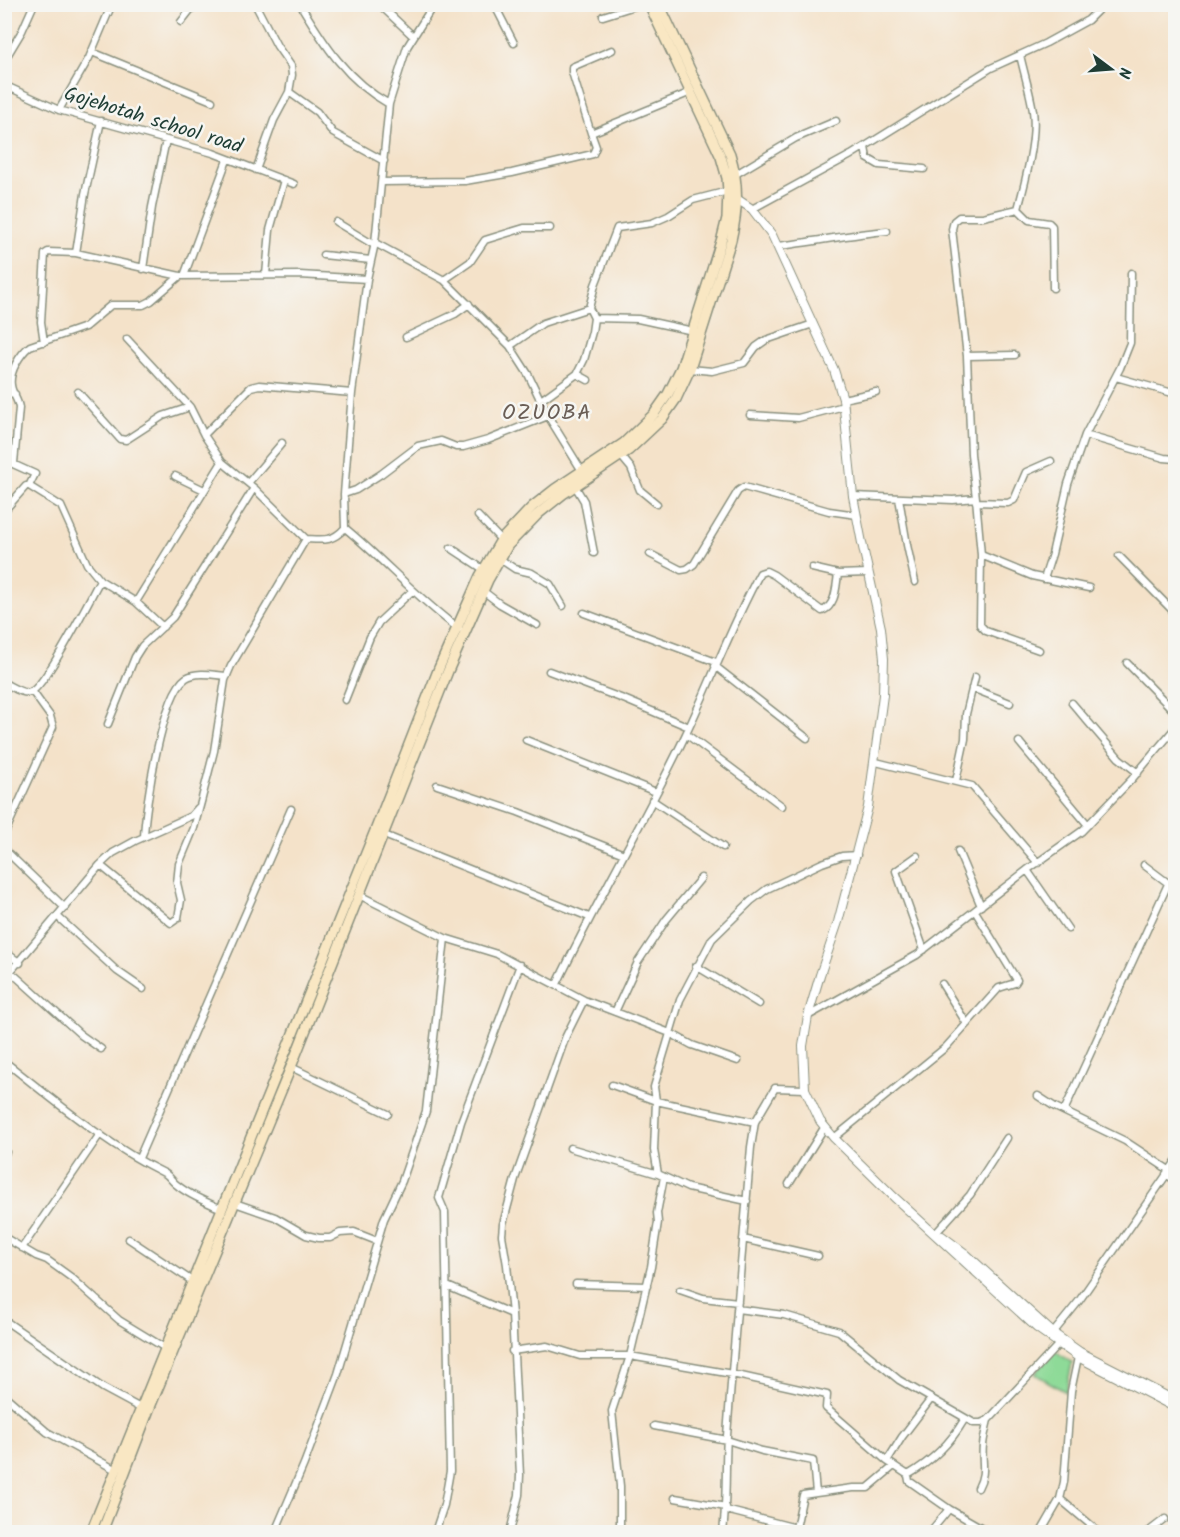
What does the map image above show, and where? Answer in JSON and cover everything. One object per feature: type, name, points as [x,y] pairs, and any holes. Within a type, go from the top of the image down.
[{"type":"main road","points":[[91,1533],[116,1470],[235,1203],[291,1067],[448,670],[483,569],[501,540],[532,507],[624,443],[654,414],[675,382],[722,238],[727,218],[728,178],[721,157],[649,4]]},
{"type":"main road","points":[[102,1533],[165,1348],[461,630],[508,545],[538,514],[621,456],[662,419],[676,399],[690,369],[736,219],[736,174],[726,146],[659,4]]},
{"type":"street","points":[[4,61],[34,4]]},
{"type":"street","points":[[59,110],[92,52],[112,4]]},
{"type":"street","points":[[181,21],[195,4]]},
{"type":"street","points":[[255,4],[277,46],[291,66],[292,75],[289,92],[274,120],[256,170]]},
{"type":"street","points":[[300,4],[326,47],[345,71],[363,88],[389,104]]},
{"type":"street","points":[[379,4],[413,36]]},
{"type":"street","points":[[127,339],[190,407],[204,435],[222,462],[254,488],[306,539],[336,538],[345,528],[344,494],[352,393],[367,279],[375,244],[389,104],[413,36],[434,4]]},
{"type":"street","points":[[494,4],[514,43]]},
{"type":"street","points":[[603,15],[641,4]]},
{"type":"street","points":[[752,209],[865,147],[991,68],[1088,20],[1104,4]]},
{"type":"street","points":[[382,182],[465,181],[512,173],[592,154],[596,147],[572,67],[612,50]]},
{"type":"street","points":[[92,52],[212,101]]},
{"type":"street","points":[[1018,209],[1025,182],[1034,124],[1020,55]]},
{"type":"street","name":"Gojehotah school road","points":[[4,85],[59,110],[213,153],[294,184]]},
{"type":"street","points":[[289,92],[317,112],[333,133],[384,161]]},
{"type":"street","points":[[591,133],[691,92]]},
{"type":"street","points":[[76,253],[85,195],[101,121]]},
{"type":"street","points":[[736,174],[796,138],[836,121]]},
{"type":"street","points":[[143,269],[152,207],[166,140]]},
{"type":"street","points":[[865,147],[867,158],[879,165],[924,169]]},
{"type":"street","points":[[14,463],[19,418],[18,400],[10,382],[19,358],[30,346],[85,327],[111,305],[143,305],[182,276],[227,160]]},
{"type":"street","points":[[266,275],[270,230],[284,180]]},
{"type":"street","points":[[541,400],[577,374],[586,354],[594,318],[589,308],[617,228],[652,223],[693,200],[728,191]]},
{"type":"street","points":[[737,199],[752,209],[772,235],[834,370],[844,403],[853,496],[881,628],[884,659],[876,762],[868,807],[838,922],[808,1016],[803,1046],[805,1089],[825,1128],[834,1138],[935,1234],[1058,1345],[1176,1407]]},
{"type":"street","points":[[1018,209],[1029,220],[1050,223],[1052,226],[1053,288]]},
{"type":"street","points":[[1018,209],[983,217],[959,217],[954,221],[952,229],[954,261],[968,356],[971,454],[981,555],[980,625],[986,631],[1039,650]]},
{"type":"street","points":[[336,222],[444,280],[469,304],[510,346],[528,374],[548,417],[582,471]]},
{"type":"street","points":[[444,280],[470,262],[485,240],[524,228],[550,228]]},
{"type":"street","points":[[778,246],[849,234],[887,231]]},
{"type":"street","points":[[44,342],[41,322],[45,254],[48,252],[76,253],[182,276],[300,274],[367,279]]},
{"type":"street","points":[[323,255],[371,260]]},
{"type":"street","points":[[1044,579],[1068,484],[1085,435],[1116,377],[1130,343],[1131,273]]},
{"type":"street","points":[[406,337],[455,314],[469,304]]},
{"type":"street","points":[[510,346],[543,323],[589,308]]},
{"type":"street","points":[[594,318],[638,319],[693,331]]},
{"type":"street","points":[[690,369],[712,371],[744,363],[756,346],[766,340],[813,324]]},
{"type":"street","points":[[968,356],[1014,355]]},
{"type":"street","points":[[577,374],[588,380]]},
{"type":"street","points":[[1116,377],[1176,394]]},
{"type":"street","points":[[204,435],[250,387],[259,385],[352,393]]},
{"type":"street","points":[[4,392],[15,394]]},
{"type":"street","points":[[78,392],[120,439],[126,440],[163,416],[190,407]]},
{"type":"street","points":[[750,415],[798,418],[876,392]]},
{"type":"street","points":[[344,494],[356,490],[381,474],[418,446],[441,441],[456,447],[463,447],[548,417]]},
{"type":"street","points":[[1085,435],[1164,458],[1176,459]]},
{"type":"street","points":[[248,483],[282,443]]},
{"type":"street","points":[[621,456],[631,468],[640,490],[657,504]]},
{"type":"street","points":[[4,460],[34,472],[28,486],[4,511]]},
{"type":"street","points":[[853,496],[1008,503],[1014,500],[1026,472],[1051,461]]},
{"type":"street","points":[[136,602],[222,462]]},
{"type":"street","points":[[175,476],[204,490]]},
{"type":"street","points":[[28,486],[62,506],[87,564],[100,580],[136,602],[163,627]]},
{"type":"street","points":[[575,486],[585,506],[594,553]]},
{"type":"street","points":[[650,554],[681,570],[687,569],[694,564],[738,491],[744,487],[829,511],[857,515]]},
{"type":"street","points":[[108,724],[135,657],[142,646],[173,617],[254,488]]},
{"type":"street","points":[[899,498],[915,582]]},
{"type":"street","points":[[478,516],[501,540]]},
{"type":"street","points":[[345,528],[372,550],[412,591],[461,630]]},
{"type":"street","points":[[100,865],[171,923],[176,920],[181,911],[182,900],[177,883],[179,864],[194,828],[201,802],[214,751],[227,676],[250,631],[306,539]]},
{"type":"street","points":[[451,548],[483,569]]},
{"type":"street","points":[[981,555],[1032,576],[1089,588]]},
{"type":"street","points":[[1119,556],[1176,614]]},
{"type":"street","points":[[500,559],[550,584],[563,606]]},
{"type":"street","points":[[812,568],[838,574],[868,573]]},
{"type":"street","points":[[557,984],[589,917],[687,730],[760,573],[766,572],[774,575],[822,610],[831,606],[833,602],[838,574]]},
{"type":"street","points":[[4,683],[25,693],[32,691],[55,661],[100,580]]},
{"type":"street","points":[[345,700],[370,637],[379,622],[412,591]]},
{"type":"street","points":[[483,591],[537,625]]},
{"type":"street","points":[[584,613],[716,664],[807,738]]},
{"type":"street","points":[[1127,663],[1176,713]]},
{"type":"street","points":[[549,671],[626,700],[687,730],[782,806]]},
{"type":"street","points":[[144,837],[145,815],[161,736],[176,690],[184,679],[193,675],[227,676]]},
{"type":"street","points":[[956,781],[965,740],[966,714],[975,677]]},
{"type":"street","points":[[972,688],[1010,704]]},
{"type":"street","points":[[4,835],[53,727],[50,716],[32,691]]},
{"type":"street","points":[[1072,703],[1119,758],[1138,773]]},
{"type":"street","points":[[808,1016],[924,950],[1088,825],[1174,732]]},
{"type":"street","points":[[526,740],[656,792]]},
{"type":"street","points":[[1019,742],[1088,825]]},
{"type":"street","points":[[876,762],[972,786],[1038,863]]},
{"type":"street","points":[[437,785],[518,812],[624,854]]},
{"type":"street","points":[[652,800],[723,847]]},
{"type":"street","points":[[4,979],[20,963],[100,865],[113,853],[191,816],[201,802]]},
{"type":"street","points":[[139,1158],[291,809]]},
{"type":"street","points":[[384,835],[589,917]]},
{"type":"street","points":[[4,849],[65,908]]},
{"type":"street","points":[[958,850],[981,906]]},
{"type":"street","points":[[620,1533],[620,1486],[612,1411],[630,1356],[655,1245],[661,1175],[654,1150],[656,1101],[654,1087],[680,1000],[712,939],[751,901],[768,889],[822,863],[842,856],[857,855]]},
{"type":"street","points":[[917,856],[896,871],[924,950]]},
{"type":"street","points":[[1144,865],[1176,889]]},
{"type":"street","points":[[1027,870],[1068,929]]},
{"type":"street","points":[[615,1012],[638,962],[666,920],[701,878]]},
{"type":"street","points":[[1064,1112],[1168,884]]},
{"type":"street","points":[[359,895],[445,938],[497,954],[584,1000],[670,1033],[692,1045],[738,1061]]},
{"type":"street","points":[[834,1138],[946,1047],[999,988],[1015,983],[1017,980],[975,911]]},
{"type":"street","points":[[58,917],[117,971],[143,989]]},
{"type":"street","points":[[275,1533],[338,1374],[384,1220],[402,1181],[426,1111],[445,938]]},
{"type":"street","points":[[4,951],[20,963]]},
{"type":"street","points":[[435,1533],[444,1505],[450,1471],[447,1286],[444,1212],[440,1198],[461,1122],[520,965]]},
{"type":"street","points":[[696,966],[759,1004]]},
{"type":"street","points":[[11,972],[81,1035],[101,1049]]},
{"type":"street","points":[[942,984],[967,1024]]},
{"type":"street","points":[[510,1533],[519,1495],[520,1475],[512,1351],[512,1314],[502,1235],[504,1218],[566,1036],[584,1000]]},
{"type":"street","points":[[4,1061],[100,1134],[167,1175],[195,1197],[222,1209]]},
{"type":"street","points":[[291,1067],[388,1114]]},
{"type":"street","points":[[612,1084],[656,1101],[756,1122]]},
{"type":"street","points":[[723,1533],[732,1374],[743,1239],[756,1122],[775,1088],[805,1089]]},
{"type":"street","points":[[1038,1096],[1064,1112],[1125,1141],[1168,1172],[1176,1181]]},
{"type":"street","points":[[789,1184],[825,1128]]},
{"type":"street","points":[[22,1248],[100,1134]]},
{"type":"street","points":[[935,1234],[970,1195],[1007,1138]]},
{"type":"street","points":[[570,1148],[661,1175],[688,1188],[747,1201]]},
{"type":"street","points":[[1053,1333],[1079,1301],[1176,1161]]},
{"type":"street","points":[[235,1203],[275,1217],[306,1235],[330,1238],[340,1233],[354,1232],[377,1241]]},
{"type":"street","points":[[935,1234],[948,1239],[1053,1333],[1080,1352],[1176,1401]]},
{"type":"street","points":[[4,1237],[47,1260],[72,1278],[119,1320],[165,1348]]},
{"type":"street","points":[[129,1239],[192,1281]]},
{"type":"street","points":[[743,1239],[818,1256]]},
{"type":"street","points":[[576,1284],[647,1286]]},
{"type":"street","points":[[447,1286],[512,1314]]},
{"type":"street","points":[[681,1290],[703,1298],[839,1331],[899,1380],[974,1424],[988,1420],[1058,1345]]},
{"type":"street","points":[[4,1320],[103,1388],[144,1410]]},
{"type":"street","points":[[512,1351],[547,1346],[580,1356],[630,1356],[732,1374],[826,1395],[826,1408],[887,1461],[908,1475],[909,1481],[988,1533]]},
{"type":"street","points":[[1041,1533],[1059,1499],[1064,1482],[1068,1424],[1078,1357]]},
{"type":"street","points":[[4,1395],[47,1432],[116,1470]]},
{"type":"street","points":[[887,1461],[931,1399]]},
{"type":"street","points":[[908,1475],[930,1462],[957,1433],[964,1420]]},
{"type":"street","points":[[978,1488],[985,1470],[983,1444],[988,1420]]},
{"type":"street","points":[[654,1426],[727,1440],[762,1451],[813,1461],[816,1493]]},
{"type":"street","points":[[675,1498],[796,1528],[803,1495],[868,1488],[894,1466]]},
{"type":"street","points":[[1059,1499],[1092,1526],[1097,1533]]},
{"type":"street","points":[[930,1533],[949,1509]]},
{"type":"street","points":[[1148,1533],[1165,1519]]},
{"type":"green space","points":[[1054,1350],[1072,1363],[1066,1392],[1035,1374]]},
{"type":"district","name":"OZUOBA","points":[[547,413]]}]
